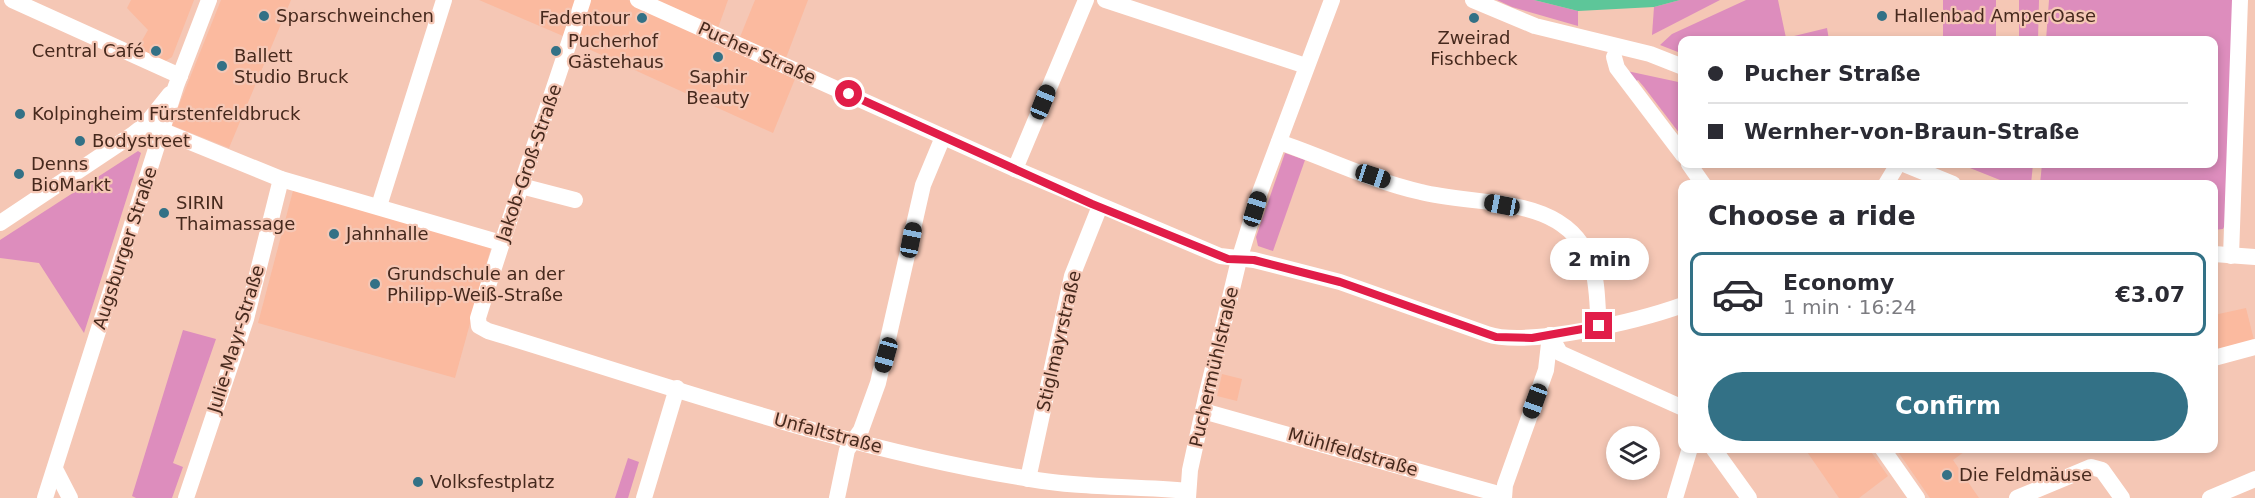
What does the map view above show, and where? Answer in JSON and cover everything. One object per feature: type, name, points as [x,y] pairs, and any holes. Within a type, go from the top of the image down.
[{"type":"street","points":[[0,224],[146,124],[178,81],[12,0]]},
{"type":"street","name":"Augsburger Straße","points":[[45,498],[178,81],[209,0]]},
{"type":"street","points":[[379,206],[444,0]]},
{"type":"street","name":"Jakob-Groß-Straße","points":[[479,326],[478,318],[501,243],[583,0]]},
{"type":"street","name":"Pucher Straße","points":[[638,0],[1015,169],[1220,256],[1264,263],[1340,282],[1496,337],[1516,339],[1550,335],[1648,316],[1678,307]]},
{"type":"street","points":[[1015,169],[1086,0]]},
{"type":"street","points":[[1106,0],[1306,66]]},
{"type":"street","name":"Puchermühlstraße","points":[[1188,494],[1203,411],[1239,260],[1306,66],[1332,0]]},
{"type":"street","points":[[1473,0],[1586,49],[1678,71]]},
{"type":"street","points":[[2240,0],[2222,255],[2255,257]]},
{"type":"street","points":[[1535,26],[1657,56],[1678,65]]},
{"type":"street","points":[[1614,57],[1617,68],[1678,148]]},
{"type":"street","points":[[146,124],[281,179],[501,243]]},
{"type":"street","points":[[837,498],[847,450],[861,430],[878,383],[923,185],[943,137]]},
{"type":"street","points":[[1279,142],[1421,193],[1547,214],[1566,226],[1586,252],[1594,273],[1599,326]]},
{"type":"street","points":[[1914,168],[1943,180]]},
{"type":"street","name":"Julie-Mayr-Straße","points":[[186,498],[246,319],[281,179]]},
{"type":"street","points":[[521,186],[575,200]]},
{"type":"street","name":"Stiglmayrstraße","points":[[1028,479],[1072,276],[1100,206]]},
{"type":"street","name":"Unfaltstraße","points":[[479,326],[488,331],[854,441],[1028,479],[1188,494]]},
{"type":"street","points":[[1550,335],[1560,353],[1678,406]]},
{"type":"street","points":[[1503,497],[1548,364],[1550,335]]},
{"type":"street","points":[[2218,357],[2255,347]]},
{"type":"street","points":[[644,498],[677,388]]},
{"type":"street","name":"Mühlfeldstraße","points":[[1203,411],[1503,497]]},
{"type":"street","points":[[1675,498],[1688,453]]},
{"type":"street","points":[[1717,453],[1749,498]]},
{"type":"street","points":[[1886,453],[1917,498]]},
{"type":"street","points":[[2017,498],[2091,467],[2102,470],[2122,498]]},
{"type":"street","points":[[55,469],[70,498]]},
{"type":"street","points":[[2210,498],[2255,479]]},
{"type":"shaded area","points":[[131,0],[194,0],[172,57],[162,63],[136,51],[148,30],[127,8]]},
{"type":"shaded area","points":[[221,0],[291,0],[229,148],[171,125]]},
{"type":"shaded area","points":[[479,0],[575,0],[563,36]]},
{"type":"shaded area","points":[[584,0],[628,0],[795,79],[773,133],[571,41]]},
{"type":"shaded area","points":[[656,0],[728,0],[718,28]]},
{"type":"shaded area","points":[[755,0],[808,0],[786,58],[740,37]]},
{"type":"shaded area","points":[[1497,0],[1534,0],[1578,11],[1578,26],[1512,7]]},
{"type":"shaded area","points":[[1534,0],[1680,0],[1654,7],[1578,11]]},
{"type":"shaded area","points":[[1680,0],[1720,0],[1652,35],[1654,7]]},
{"type":"shaded area","points":[[1746,0],[1778,0],[1786,36],[1678,36],[1678,52],[1660,45],[1672,34]]},
{"type":"shaded area","points":[[1943,0],[1996,0],[1996,36],[1943,36]]},
{"type":"shaded area","points":[[2019,0],[2039,0],[2038,36],[2019,36]]},
{"type":"shaded area","points":[[2049,0],[2234,0],[2229,216],[2223,229],[2218,230],[2218,180],[2040,180],[2042,168],[2218,168],[2218,36],[2046,36]]},
{"type":"shaded area","points":[[1827,28],[1828,36],[1794,36]]},
{"type":"shaded area","points":[[1627,71],[1678,82],[1678,131],[1638,80],[1635,82]]},
{"type":"shaded area","points":[[138,151],[141,153],[84,333],[39,263],[0,258],[0,240]]},
{"type":"shaded area","points":[[1285,153],[1305,160],[1273,251],[1258,246],[1256,237]]},
{"type":"shaded area","points":[[1970,168],[2033,168],[2031,180],[2000,180]]},
{"type":"shaded area","name":"Grundschule an der Philipp-Weiß-Straße","points":[[294,187],[492,244],[455,378],[258,323]]},
{"type":"shaded area","points":[[2246,308],[2254,340],[2218,350],[2218,314]]},
{"type":"shaded area","points":[[183,330],[216,339],[173,463],[183,467],[172,498],[136,498],[132,496]]},
{"type":"shaded area","points":[[1222,374],[1242,379],[1237,401],[1217,396]]},
{"type":"shaded area","points":[[1808,453],[1872,453],[1888,476],[1859,498],[1839,498]]},
{"type":"shaded area","points":[[1899,453],[1963,453],[1953,460],[1979,498],[1930,498]]},
{"type":"shaded area","points":[[628,458],[639,462],[628,498],[615,498]]},
{"type":"place","name":"Sparschweinchen","points":[[264,16]]},
{"type":"place","name":"Hallenbad AmperOase","points":[[1882,16]]},
{"type":"place","name":"Fadentour","points":[[642,18]]},
{"type":"place","name":"Zweirad Fischbeck","points":[[1474,18]]},
{"type":"place","name":"Central Café","points":[[156,51]]},
{"type":"place","name":"Pucherhof Gästehaus","points":[[556,51]]},
{"type":"place","name":"Saphir Beauty","points":[[718,57]]},
{"type":"place","name":"Ballett Studio Bruck","points":[[222,66]]},
{"type":"place","name":"Kolpingheim Fürstenfeldbruck","points":[[20,114]]},
{"type":"place","name":"Bodystreet","points":[[80,141]]},
{"type":"place","name":"Denns BioMarkt","points":[[19,174]]},
{"type":"place","name":"SIRIN Thaimassage","points":[[164,213]]},
{"type":"place","name":"Jahnhalle","points":[[334,234]]},
{"type":"place","name":"Grundschule an der Philipp-Weiß-Straße","points":[[375,284]]},
{"type":"place","name":"Die Feldmäuse","points":[[1947,475]]},
{"type":"place","name":"Volksfestplatz","points":[[418,482]]},
{"type":"route","points":[[849,94],[1092,204],[1228,259],[1254,260],[1340,282],[1496,337],[1532,338],[1599,326]]}]
